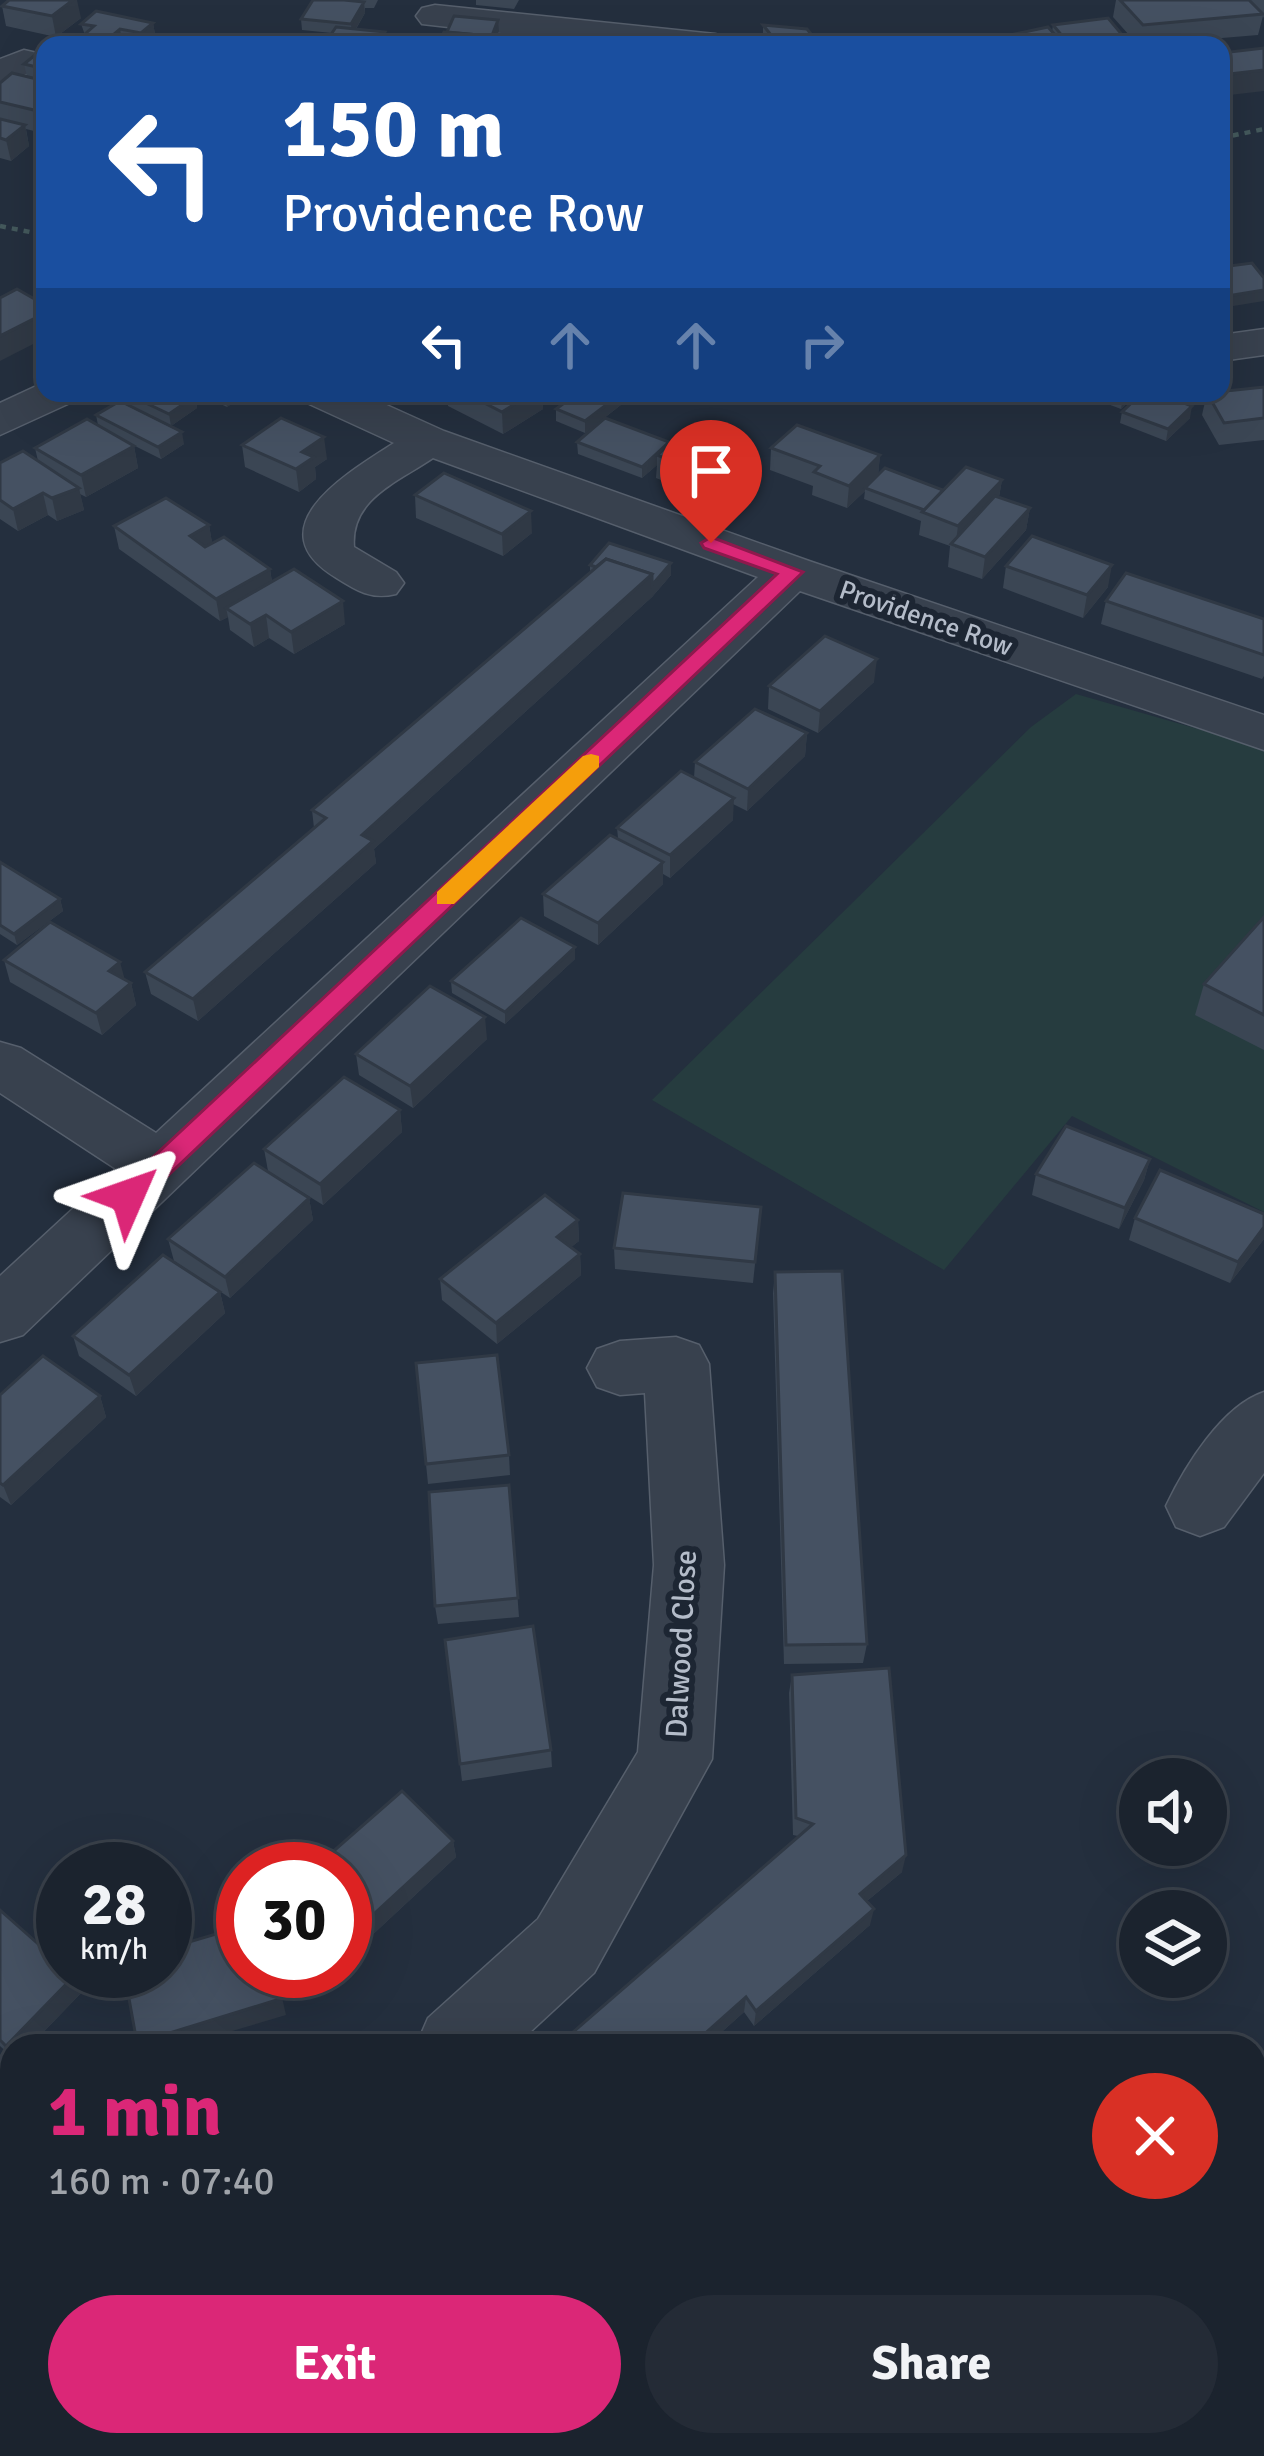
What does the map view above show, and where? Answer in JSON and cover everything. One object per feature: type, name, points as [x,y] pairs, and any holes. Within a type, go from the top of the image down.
[{"type":"street","points":[[433,20],[614,36]]},
{"type":"street","points":[[1230,347],[1264,342]]},
{"type":"street","points":[[0,421],[37,402]]},
{"type":"street","name":"Providence Row","points":[[343,402],[428,441],[792,572],[1264,733]]},
{"type":"street","points":[[380,583],[330,554],[328,525],[346,496],[428,441]]},
{"type":"street","points":[[0,1316],[792,572]]},
{"type":"street","points":[[0,1064],[160,1166]]},
{"type":"street","name":"Dalwood Close","points":[[469,2034],[566,1946],[675,1759],[689,1565],[676,1364],[620,1368]]},
{"type":"street","points":[[1200,1506],[1264,1420]]},
{"type":"path","points":[[1230,137],[1264,129]]},
{"type":"path","points":[[0,226],[36,233]]},
{"type":"green space","points":[[1076,694],[1264,748],[1264,1212],[1072,1116],[944,1270],[652,1100],[1031,727]]},
{"type":"building","points":[[9,0],[73,0],[52,16],[2,6]]},
{"type":"building","points":[[313,0],[364,2],[351,24],[301,19]]},
{"type":"building","points":[[1120,0],[1249,0],[1263,14],[1143,25]]},
{"type":"building","points":[[96,11],[153,23],[141,33],[120,29],[112,36],[83,36],[94,26],[81,24]]},
{"type":"building","points":[[454,16],[498,20],[492,36],[447,32]]},
{"type":"building","points":[[1108,18],[1123,36],[1062,36],[1053,25]]},
{"type":"building","points":[[763,25],[807,29],[813,36],[772,36]]},
{"type":"building","points":[[336,27],[385,32],[383,36],[330,36]]},
{"type":"building","points":[[1048,27],[1056,36],[1006,36]]},
{"type":"building","points":[[444,32],[491,36],[442,36]]},
{"type":"building","points":[[1264,48],[1264,70],[1230,74],[1230,52]]},
{"type":"building","points":[[12,73],[36,79],[36,108],[0,102],[0,83]]},
{"type":"building","points":[[0,119],[25,125],[6,140],[0,138]]},
{"type":"building","points":[[1252,263],[1264,278],[1264,290],[1230,296],[1230,266]]},
{"type":"building","points":[[17,289],[36,300],[36,318],[0,336],[0,298]]},
{"type":"building","points":[[1264,387],[1264,418],[1224,423],[1212,402],[1230,402],[1230,391]]},
{"type":"building","points":[[122,402],[182,432],[158,447],[96,415]]},
{"type":"building","points":[[144,402],[186,402],[169,414]]},
{"type":"building","points":[[483,402],[518,402],[502,412]]},
{"type":"building","points":[[566,402],[610,402],[585,421],[556,409]]},
{"type":"building","points":[[1133,402],[1192,406],[1168,429],[1122,412]]},
{"type":"building","points":[[281,418],[324,437],[302,452],[314,457],[296,469],[242,445]]},
{"type":"building","points":[[605,418],[669,442],[642,467],[577,442]]},
{"type":"building","points":[[87,419],[134,446],[81,475],[35,448]]},
{"type":"building","points":[[797,425],[880,455],[849,486],[814,472],[820,466],[771,448]]},
{"type":"building","points":[[685,431],[750,457],[722,482],[657,455]]},
{"type":"building","points":[[23,451],[79,488],[52,498],[43,493],[13,509],[0,500],[0,463]]},
{"type":"building","points":[[966,467],[1002,480],[958,526],[922,512]]},
{"type":"building","points":[[885,468],[943,490],[924,510],[865,488]]},
{"type":"building","points":[[444,473],[531,511],[502,534],[415,495]]},
{"type":"building","points":[[995,496],[1030,508],[985,557],[951,544]]},
{"type":"building","points":[[166,498],[209,525],[190,536],[205,547],[224,537],[270,569],[216,599],[114,526]]},
{"type":"building","points":[[1032,536],[1112,565],[1087,595],[1006,566]]},
{"type":"building","points":[[609,543],[671,563],[652,585],[652,574],[606,559],[596,567],[590,565]]},
{"type":"building","points":[[606,559],[652,574],[362,835],[373,841],[193,999],[145,972],[326,818],[312,810]]},
{"type":"building","points":[[294,569],[343,601],[291,632],[266,615],[250,624],[226,608]]},
{"type":"building","points":[[1126,573],[1264,619],[1264,655],[1106,601]]},
{"type":"building","points":[[825,636],[877,659],[820,711],[769,686]]},
{"type":"building","points":[[755,709],[807,733],[748,789],[695,762]]},
{"type":"building","points":[[681,771],[734,798],[670,855],[617,828]]},
{"type":"building","points":[[610,835],[663,862],[598,923],[543,894]]},
{"type":"building","points":[[0,862],[60,899],[14,934],[0,925]]},
{"type":"building","points":[[1264,917],[1264,1015],[1204,984]]},
{"type":"building","points":[[521,918],[575,947],[505,1012],[451,981]]},
{"type":"building","points":[[50,922],[120,962],[109,971],[131,983],[96,1013],[4,960]]},
{"type":"building","points":[[430,986],[485,1017],[410,1086],[356,1054]]},
{"type":"building","points":[[344,1077],[400,1110],[320,1184],[264,1149]]},
{"type":"building","points":[[1066,1126],[1150,1159],[1125,1208],[1036,1174]]},
{"type":"building","points":[[254,1163],[309,1198],[225,1277],[168,1239]]},
{"type":"building","points":[[1160,1170],[1264,1214],[1264,1227],[1238,1262],[1135,1218]]},
{"type":"building","points":[[623,1193],[761,1207],[755,1262],[614,1248]]},
{"type":"building","points":[[545,1195],[578,1220],[557,1237],[580,1254],[496,1323],[440,1279]]},
{"type":"building","points":[[163,1255],[220,1292],[129,1375],[73,1336]]},
{"type":"building","points":[[842,1271],[867,1644],[786,1645],[775,1272]]},
{"type":"building","points":[[497,1355],[509,1455],[426,1464],[416,1363]]},
{"type":"building","points":[[43,1356],[100,1396],[3,1485],[0,1395]]},
{"type":"building","points":[[509,1485],[518,1598],[435,1606],[429,1492]]},
{"type":"building","points":[[533,1626],[551,1750],[460,1764],[445,1640]]},
{"type":"building","points":[[889,1668],[906,1855],[860,1894],[874,1909],[756,2011],[746,1997],[704,2034],[571,2034],[813,1824],[796,1818],[792,1675]]},
{"type":"building","points":[[402,1791],[453,1841],[372,1916],[372,1842],[344,1842]]},
{"type":"building","points":[[0,1910],[36,1942],[36,1998],[53,1998],[18,2034],[0,2034]]},
{"type":"building","points":[[216,1934],[216,1998],[280,1998],[166,2034],[135,2034],[129,1998],[192,1998],[192,1941]]},
{"type":"slow traffic","points":[[446,898],[591,761]]},
{"type":"route","points":[[128,1196],[792,572],[711,543]]}]
